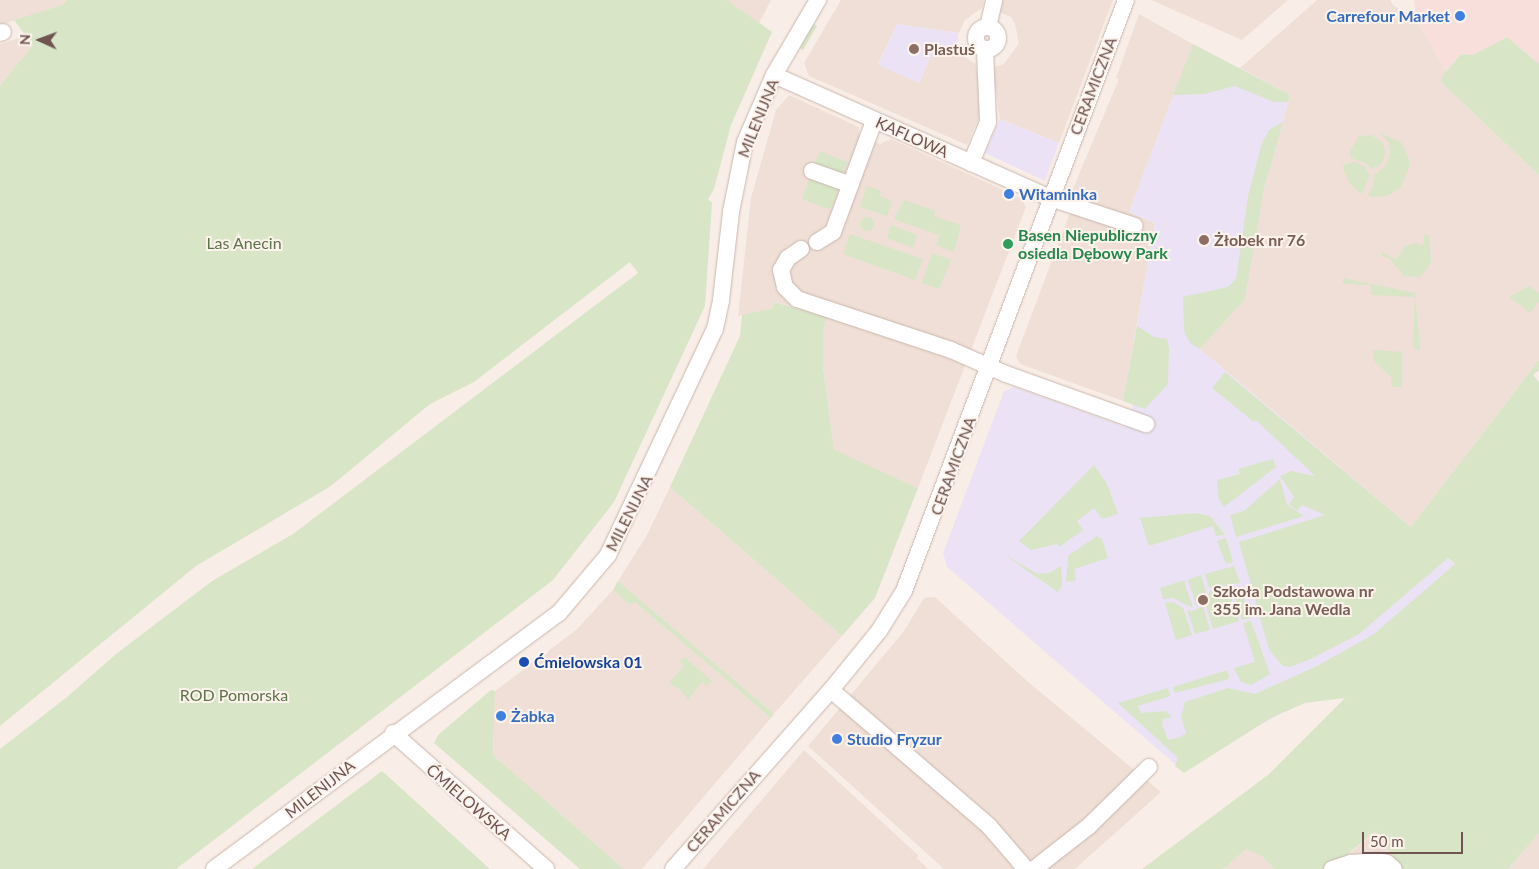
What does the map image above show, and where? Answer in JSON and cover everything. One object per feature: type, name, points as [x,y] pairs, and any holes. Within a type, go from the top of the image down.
[{"type":"street","name":"MILENIJNA","points":[[214,869],[393,733],[559,613],[608,555],[715,329],[739,165],[759,108],[774,76],[818,0]]},
{"type":"street","points":[[971,163],[988,122],[985,49],[993,48],[999,38],[995,30],[988,27],[994,0]]},
{"type":"street","name":"CERAMICZNA","points":[[673,869],[831,690],[879,631],[904,591],[1050,198],[1126,0]]},
{"type":"street","name":"KAFLOWA","points":[[774,76],[1050,198],[1135,226]]},
{"type":"street","points":[[817,242],[833,232],[853,194],[874,120]]},
{"type":"street","points":[[812,171],[853,194]]},
{"type":"street","points":[[800,249],[788,258],[781,270],[785,287],[798,299],[989,365],[1146,424]]},
{"type":"street","points":[[831,690],[989,826],[1026,869]]},
{"type":"street","name":"ĆMIELOWSKA","points":[[393,733],[546,869]]},
{"type":"street","points":[[1034,869],[1089,826],[1150,767]]},
{"type":"street","points":[[1332,869],[1351,863],[1377,861],[1387,863],[1394,869]]},
{"type":"shaded area","points":[[0,0],[67,0],[62,5],[0,25]]},
{"type":"shaded area","points":[[727,0],[771,0],[759,23]]},
{"type":"shaded area","points":[[841,0],[984,0],[982,8],[965,20],[959,33],[897,24],[878,64],[919,83],[931,56],[956,42],[965,57],[976,64],[982,110],[967,145],[809,76],[804,63]]},
{"type":"shaded area","points":[[1003,0],[1113,0],[1059,143],[1000,119],[992,68],[1004,64],[1019,43],[1015,24],[1011,17],[999,12]]},
{"type":"shaded area","points":[[1151,0],[1288,0],[1242,40]]},
{"type":"shaded area","points":[[1317,0],[1390,0],[1394,6],[1416,18],[1446,71],[1441,82],[1539,175],[1539,360],[1411,527],[1200,349],[1245,299],[1264,189],[1290,95],[1240,68]]},
{"type":"shaded area","points":[[1414,0],[1539,0],[1539,64],[1507,37],[1473,55],[1461,54],[1446,71],[1416,18]]},
{"type":"shaded area","points":[[1139,14],[1193,44],[1129,212],[1155,223],[1123,401],[1020,364],[1016,356],[1077,194],[1072,191],[1119,79],[1116,78]]},
{"type":"shaded area","name":"Plastuś","points":[[897,24],[958,33],[958,42],[931,56],[919,83],[878,65]]},
{"type":"shaded area","points":[[26,36],[33,45],[0,86],[0,44]]},
{"type":"shaded area","name":"Szkoła Podstawowa nr 355 im. Jana Wedla","points":[[1193,44],[1290,95],[1264,189],[1245,299],[1200,349],[1459,568],[1299,702],[1183,771],[947,567],[943,553],[1004,391],[1014,387],[1126,427],[1133,405],[1123,401],[1155,223],[1129,212]]},
{"type":"shaded area","points":[[789,95],[859,127],[859,135],[880,144],[891,139],[1021,198],[1026,207],[918,488],[834,451],[823,367],[823,331],[827,317],[775,302],[774,308],[738,316],[751,198],[776,110]]},
{"type":"shaded area","points":[[1000,119],[1059,143],[1045,181],[985,153]]},
{"type":"shaded area","points":[[670,487],[842,636],[774,714],[618,581],[647,535]]},
{"type":"shaded area","points":[[613,590],[630,605],[634,601],[771,718],[642,869],[624,869],[493,755],[495,691],[576,630]]},
{"type":"shaded area","points":[[935,597],[1027,681],[1161,792],[1075,869],[944,869],[808,746],[904,631],[924,598]]},
{"type":"shaded area","points":[[804,750],[918,855],[917,858],[928,869],[703,869]]},
{"type":"shaded area","points":[[1376,831],[1402,869],[1329,869],[1355,849]]},
{"type":"shaded area","points":[[1539,833],[1539,869],[1508,869]]},
{"type":"shaded area","points":[[1246,849],[1263,857],[1274,869],[1223,869]]},
{"type":"green space","name":"Las Anecin","points":[[67,0],[727,0],[772,32],[731,125],[714,189],[708,199],[712,203],[705,306],[614,502],[553,580],[176,869],[0,869],[0,749],[67,697],[116,654],[212,581],[293,534],[638,273],[630,262],[474,382],[430,404],[331,486],[196,566],[0,726],[0,86],[33,45],[14,20],[62,5]]},
{"type":"green space","points":[[814,24],[817,26],[803,50],[800,48]]},
{"type":"green space","points":[[1507,37],[1539,64],[1539,175],[1441,82],[1442,76],[1461,54],[1473,55]]},
{"type":"green space","points":[[1193,44],[1290,95],[1288,102],[1274,102],[1235,86],[1204,94],[1173,95]]},
{"type":"green space","points":[[1283,122],[1264,189],[1245,299],[1200,349],[1190,343],[1184,331],[1183,297],[1228,287],[1236,279],[1248,196],[1262,143],[1269,130]]},
{"type":"green space","points":[[1380,133],[1401,142],[1409,159],[1409,168],[1400,188],[1387,196],[1373,197],[1368,195],[1374,185],[1374,175],[1384,168],[1390,156],[1389,143]]},
{"type":"green space","points":[[1371,135],[1383,143],[1386,154],[1381,164],[1372,169],[1365,163],[1351,158],[1350,151],[1359,136]]},
{"type":"green space","points":[[820,151],[847,162],[845,173],[814,166]]},
{"type":"green space","points":[[1355,162],[1365,167],[1370,175],[1362,194],[1351,185],[1344,172],[1343,165]]},
{"type":"green space","points":[[810,177],[839,189],[832,207],[828,209],[802,199]]},
{"type":"green space","points":[[867,186],[881,191],[880,196],[892,201],[887,216],[860,207]]},
{"type":"green space","points":[[904,200],[935,211],[934,216],[961,225],[954,252],[936,245],[939,235],[894,219]]},
{"type":"green space","points":[[867,217],[872,219],[874,224],[872,229],[867,231],[862,229],[860,224],[862,219]]},
{"type":"green space","points":[[891,225],[917,235],[913,248],[887,238]]},
{"type":"green space","points":[[1425,233],[1429,236],[1431,263],[1420,277],[1404,276],[1390,259],[1381,255],[1383,252],[1396,260],[1405,246],[1416,243],[1423,246]]},
{"type":"green space","points":[[850,234],[923,259],[915,280],[843,254]]},
{"type":"green space","points":[[932,253],[951,260],[939,289],[922,283]]},
{"type":"green space","points":[[1343,278],[1415,293],[1420,349],[1413,349],[1415,297],[1371,295],[1371,285],[1343,284]]},
{"type":"green space","points":[[1529,286],[1539,293],[1539,302],[1530,313],[1509,297]]},
{"type":"green space","points":[[774,302],[827,317],[823,331],[823,367],[834,450],[918,488],[875,598],[842,636],[670,487],[740,336],[742,315],[774,308]]},
{"type":"green space","points":[[1137,326],[1154,337],[1167,339],[1169,348],[1168,384],[1145,409],[1123,401]]},
{"type":"green space","points":[[1373,350],[1402,352],[1402,387],[1392,387],[1391,377],[1374,361]]},
{"type":"green space","points":[[1539,360],[1539,370],[1533,375],[1539,382],[1539,833],[1508,869],[1402,869],[1376,831],[1329,869],[1274,869],[1263,857],[1246,849],[1223,869],[1142,869],[1268,775],[1345,698],[1305,703],[1271,718],[1184,773],[1175,766],[1178,758],[1118,703],[1168,688],[1170,696],[1138,706],[1141,713],[1166,711],[1172,717],[1163,719],[1162,724],[1168,740],[1180,737],[1186,733],[1181,717],[1185,702],[1228,688],[1255,694],[1315,667],[1374,634],[1455,564],[1448,558],[1359,634],[1311,659],[1290,667],[1283,666],[1269,650],[1239,542],[1325,515],[1302,505],[1297,511],[1289,504],[1294,497],[1280,476],[1291,471],[1315,476],[1256,420],[1254,422],[1212,388],[1225,372],[1411,527]]},
{"type":"green space","points":[[1273,459],[1276,467],[1224,507],[1218,498],[1217,480],[1240,474],[1238,469]]},
{"type":"green space","points":[[1094,465],[1107,484],[1118,514],[1102,519],[1094,508],[1077,521],[1083,530],[1059,547],[1057,544],[1031,550],[1019,541]]},
{"type":"green space","points":[[1280,479],[1287,505],[1304,516],[1236,537],[1230,515],[1244,511]]},
{"type":"green space","points":[[1195,513],[1210,516],[1225,535],[1216,536],[1213,526],[1149,546],[1140,518]]},
{"type":"green space","points":[[1097,536],[1102,539],[1108,558],[1074,569],[1076,580],[1066,582],[1068,556]]},
{"type":"green space","points":[[1226,538],[1233,562],[1226,564],[1217,541]]},
{"type":"green space","points":[[1003,554],[1038,574],[1050,573],[1061,566],[1062,585],[1058,592]]},
{"type":"green space","points":[[1234,566],[1240,583],[1209,588],[1205,574]]},
{"type":"green space","points":[[1201,575],[1206,592],[1197,607],[1188,580]]},
{"type":"green space","points":[[1185,580],[1193,608],[1173,598],[1163,599],[1160,588]]},
{"type":"green space","points":[[618,581],[774,714],[771,718],[635,602],[630,605],[613,590]]},
{"type":"green space","points":[[1240,586],[1250,618],[1242,620],[1232,589]]},
{"type":"green space","points":[[1219,588],[1228,590],[1239,621],[1213,629],[1205,602],[1210,591]]},
{"type":"green space","points":[[1173,602],[1183,608],[1192,635],[1176,640],[1165,603]]},
{"type":"green space","points":[[1203,606],[1210,630],[1195,634],[1187,610],[1193,611]]},
{"type":"green space","points":[[1251,621],[1270,674],[1251,685],[1241,682],[1234,668],[1255,662],[1243,623]]},
{"type":"green space","points":[[684,657],[712,681],[707,686],[702,682],[688,700],[681,690],[669,683],[684,666],[680,662]]},
{"type":"green space","points":[[1228,670],[1229,679],[1175,693],[1173,687]]},
{"type":"green space","points":[[491,690],[495,691],[493,755],[624,869],[580,869],[434,743],[438,735]]},
{"type":"green space","points":[[382,771],[490,869],[252,869]]},
{"type":"place","name":"Carrefour Market","points":[[1460,16]]},
{"type":"place","name":"Plastuś","points":[[914,49]]},
{"type":"place","name":"Witaminka","points":[[1009,194]]},
{"type":"place","name":"Żłobek nr 76","points":[[1204,240]]},
{"type":"place","name":"Basen Niepubliczny osiedla Dębowy Park","points":[[1008,244]]},
{"type":"place","name":"Szkoła Podstawowa nr 355 im. Jana Wedla","points":[[1203,600]]},
{"type":"place","name":"Ćmielowska 01","points":[[524,662]]},
{"type":"place","name":"Żabka","points":[[501,716]]},
{"type":"place","name":"Studio Fryzur","points":[[837,739]]},
{"type":"park label","name":"ROD Pomorska","points":[[234,695]]}]
